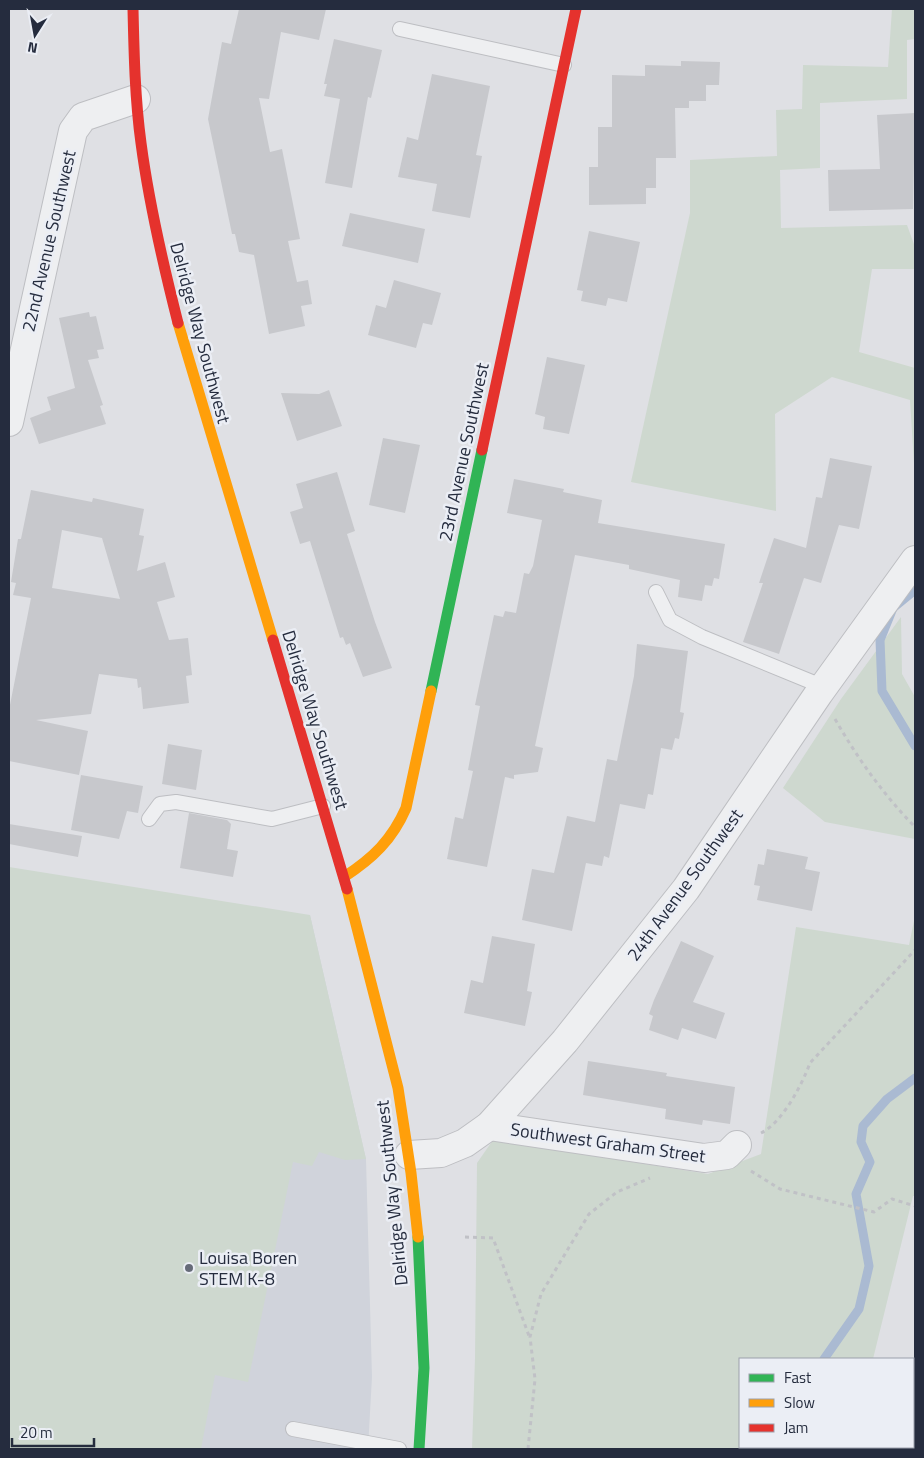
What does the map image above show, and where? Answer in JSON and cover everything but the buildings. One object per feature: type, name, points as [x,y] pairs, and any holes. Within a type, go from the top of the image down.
[{"type":"main road","name":"Delridge Way Southwest","points":[[133,9],[136,99],[143,166],[166,282],[189,368],[344,877],[387,1038],[402,1107],[409,1155],[419,1257],[424,1369],[419,1449]]},
{"type":"main road","name":"23rd Avenue Southwest","points":[[344,877],[371,860],[389,844],[406,808],[576,9]]},
{"type":"street","name":"22nd Avenue Southwest","points":[[9,422],[73,131],[83,117],[136,99]]},
{"type":"street","name":"24th Avenue Southwest","points":[[409,1155],[441,1153],[465,1142],[488,1126],[565,1041],[686,889],[821,690],[915,560]]},
{"type":"street","name":"Southwest Graham Street","points":[[488,1126],[665,1154],[704,1158],[732,1150]]},
{"type":"lane","points":[[400,29],[564,65]]},
{"type":"lane","points":[[656,592],[670,620],[711,641],[821,690]]},
{"type":"lane","points":[[148,819],[160,804],[176,802],[272,819],[323,806]]},
{"type":"lane","points":[[293,1429],[399,1449]]},
{"type":"path","points":[[821,690],[860,761],[892,803],[915,827]]},
{"type":"path","points":[[732,1150],[766,1131],[775,1123],[804,1081],[810,1063],[915,950]]},
{"type":"path","name":"Southwest Graham Street","points":[[732,1150],[780,1189],[874,1212],[892,1199],[915,1206]]},
{"type":"path","points":[[530,1337],[541,1294],[589,1214],[617,1192],[657,1176]]},
{"type":"path","points":[[465,1237],[493,1238],[530,1337],[535,1379],[528,1449]]},
{"type":"shaded area","points":[[892,9],[915,9],[915,39],[907,40],[907,99],[820,103],[820,168],[780,170],[781,228],[907,225],[915,247],[915,269],[872,269],[859,352],[915,368],[915,480],[910,400],[832,377],[775,414],[776,511],[631,482],[690,213],[690,160],[777,156],[776,110],[802,109],[803,65],[888,67]]},
{"type":"shaded area","points":[[901,617],[902,674],[915,697],[915,839],[825,822],[783,788],[841,699]]},
{"type":"shaded area","name":"Louisa Boren STEM K-8","points":[[9,867],[310,915],[366,1159],[345,1160],[319,1152],[312,1166],[293,1162],[248,1382],[215,1375],[201,1449],[9,1449]]},
{"type":"shaded area","points":[[310,915],[366,1159],[372,1377],[368,1449],[9,1449]]},
{"type":"shaded area","points":[[915,916],[915,1196],[913,1196],[873,1358],[739,1358],[739,1448],[850,1449],[472,1449],[477,1163],[493,1140],[708,1174],[761,1154],[796,927],[909,945]]},
{"type":"waterway","points":[[915,590],[893,608],[880,640],[882,691],[915,746]]},
{"type":"waterway","points":[[825,1358],[859,1309],[869,1266],[856,1194],[870,1162],[861,1142],[863,1126],[887,1099],[915,1078]]},
{"type":"traffic: fast","points":[[431,691],[482,450]]},
{"type":"traffic: fast","points":[[418,1237],[424,1368],[419,1449]]},
{"type":"traffic: slow","points":[[178,323],[273,640]]},
{"type":"traffic: slow","points":[[344,877],[364,863],[381,847],[401,819],[406,808],[431,691]]},
{"type":"traffic: slow","points":[[347,889],[398,1088],[411,1173],[418,1237]]},
{"type":"traffic: jam","points":[[133,9],[136,93],[144,166],[157,234],[178,323]]},
{"type":"traffic: jam","points":[[482,450],[576,9]]},
{"type":"traffic: jam","points":[[273,640],[347,889]]},
{"type":"place","name":"Louisa Boren STEM K-8","points":[[189,1268]]}]
